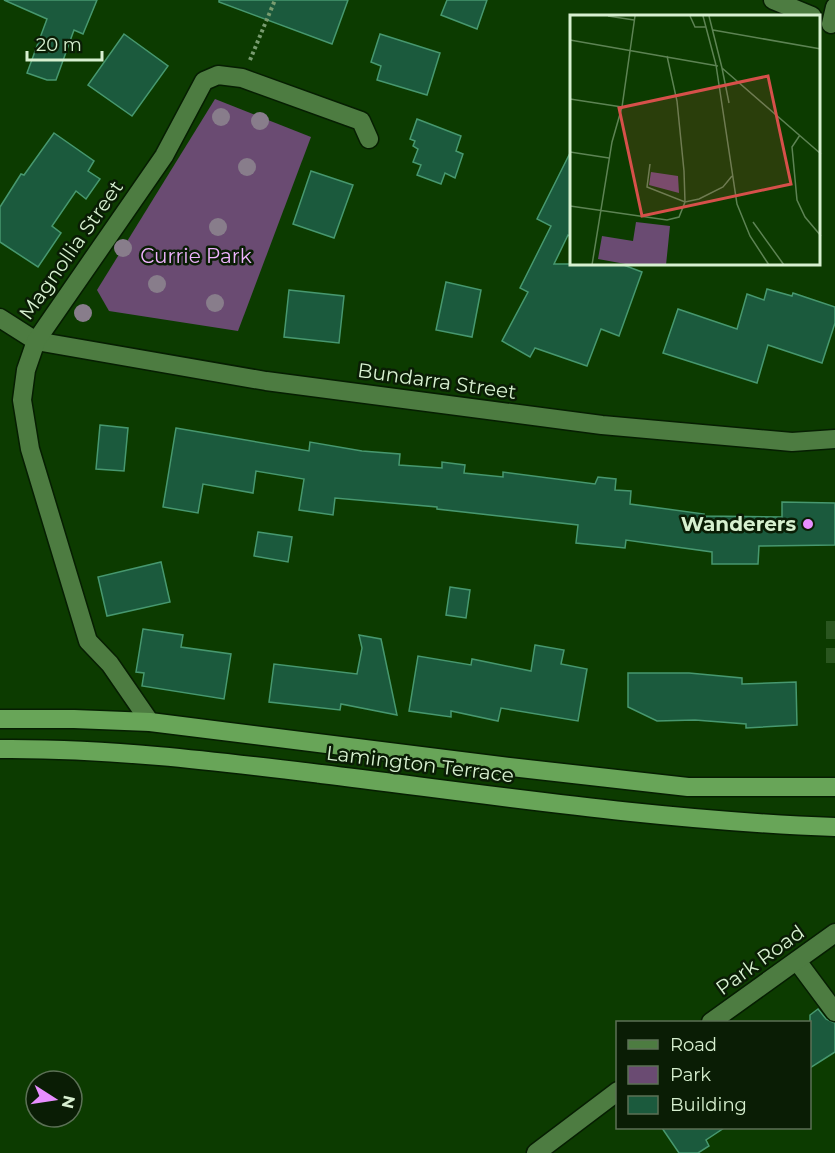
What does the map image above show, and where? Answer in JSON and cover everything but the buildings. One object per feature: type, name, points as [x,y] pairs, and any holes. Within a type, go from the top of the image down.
[{"type":"highway","name":"Lamington Terrace","points":[[0,719],[150,722],[688,787],[835,787]]},
{"type":"highway","name":"Lamington Terrace","points":[[0,749],[118,752],[206,760],[641,813],[752,824],[835,827]]},
{"type":"street","points":[[772,0],[810,15]]},
{"type":"street","name":"Magnollia Street","points":[[150,722],[110,664],[88,641],[30,449],[22,400],[26,370],[36,340],[164,156],[204,81],[218,75],[242,78],[362,121],[369,139]]},
{"type":"street","points":[[0,318],[36,340]]},
{"type":"street","name":"Bundarra Street","points":[[36,340],[266,381],[603,426],[792,441],[835,439]]},
{"type":"street","name":"Park Road","points":[[714,1021],[835,933]]},
{"type":"street","points":[[797,960],[835,1012]]},
{"type":"street","points":[[536,1153],[616,1093]]},
{"type":"path","points":[[242,78],[275,0]]},
{"type":"green space","name":"Currie Park","points":[[215,99],[311,137],[238,331],[109,311],[97,290]]},
{"type":"tunnel","points":[[835,621],[835,663]]},
{"type":"place","name":"Wanderers","points":[[808,524]]}]
